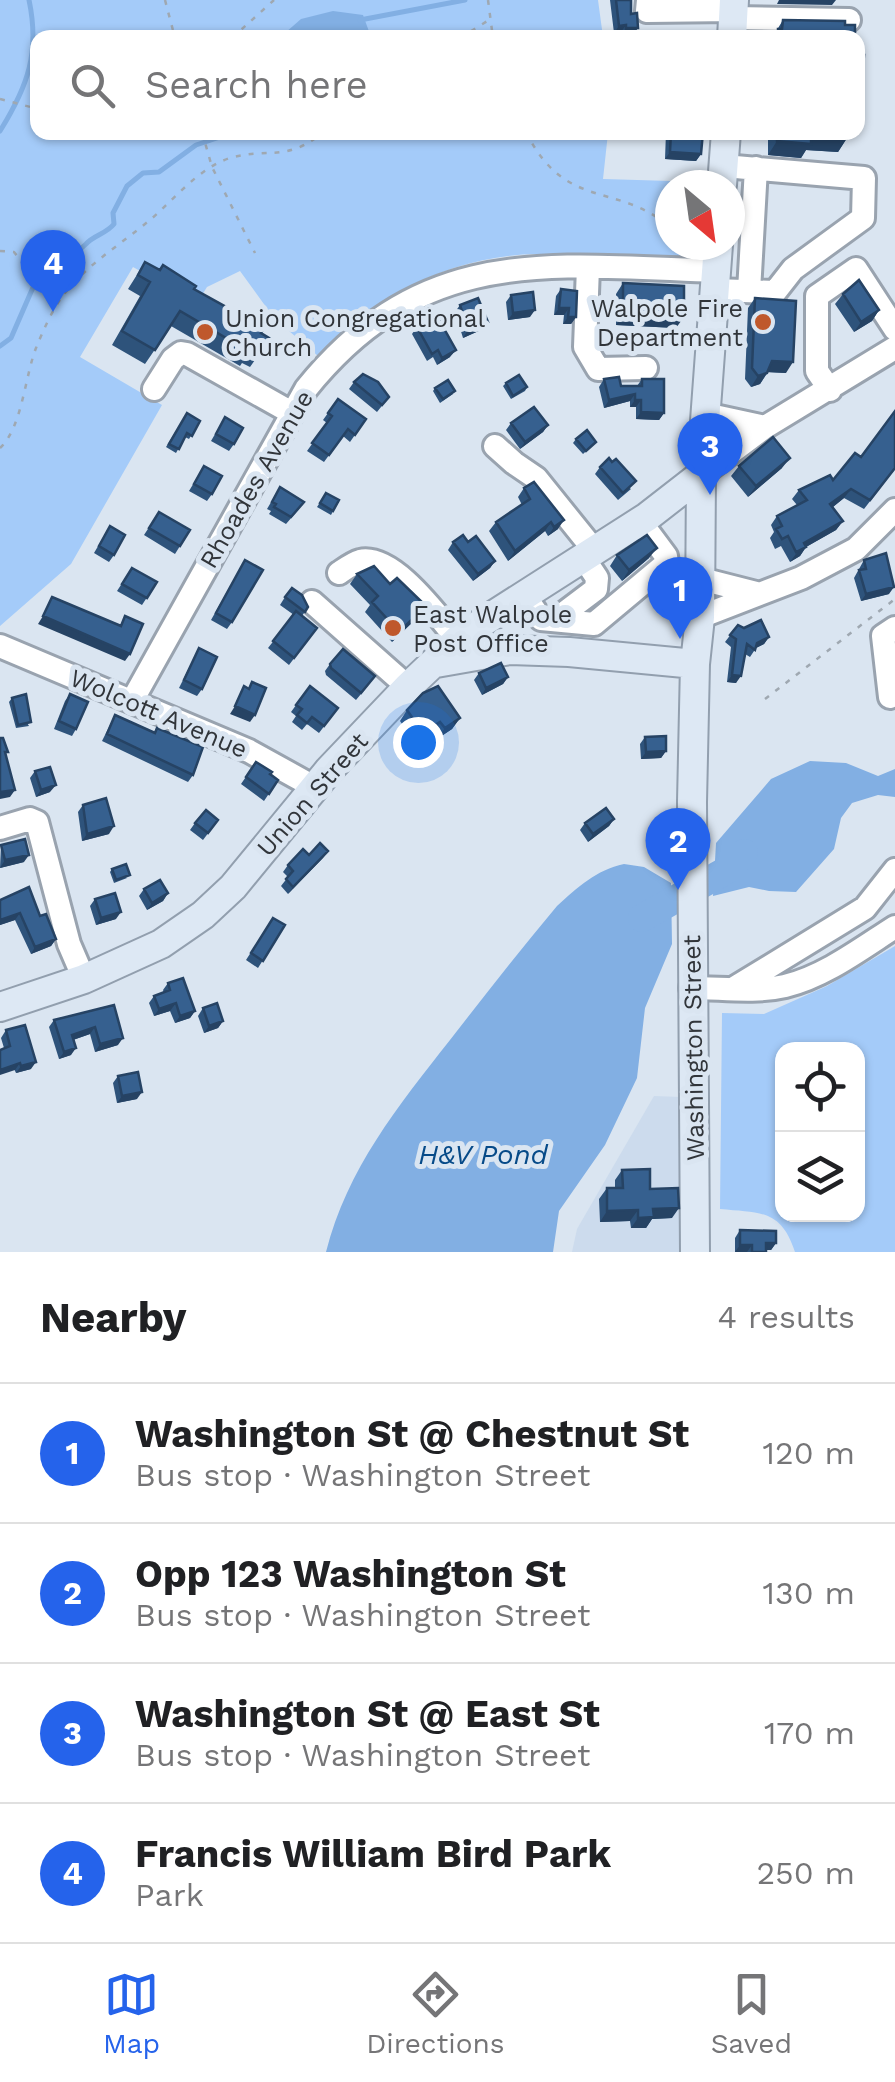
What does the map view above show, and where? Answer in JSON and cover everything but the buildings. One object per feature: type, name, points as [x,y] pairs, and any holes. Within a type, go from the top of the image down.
[{"type":"main road","points":[[723,170],[725,140]]},
{"type":"main road","name":"Washington Street","points":[[695,1252],[691,976],[695,664],[700,617],[704,414],[716,268]]},
{"type":"main road","name":"Union Street","points":[[0,1007],[84,978],[161,944],[203,915],[233,888],[314,787],[458,640],[640,521],[701,475]]},
{"type":"main road","points":[[434,664],[510,650],[695,664]]},
{"type":"street","points":[[648,0],[647,11],[849,20]]},
{"type":"street","points":[[745,170],[756,168],[748,291]]},
{"type":"street","name":"Rhoades Avenue","points":[[132,701],[306,389],[339,350],[386,314],[421,294],[476,274],[518,268],[716,268],[748,291],[775,292],[793,269],[863,218],[864,178],[756,168]]},
{"type":"street","points":[[588,267],[585,348],[598,369],[646,368]]},
{"type":"street","points":[[830,390],[817,371],[817,296],[856,269],[895,329]]},
{"type":"street","points":[[701,475],[765,426],[895,348]]},
{"type":"street","points":[[154,389],[173,358],[187,354],[292,414]]},
{"type":"street","points":[[704,414],[765,426]]},
{"type":"street","points":[[495,446],[536,478],[588,554],[597,578],[596,589],[555,620]]},
{"type":"street","points":[[700,617],[801,578],[856,549],[895,510]]},
{"type":"street","points":[[524,594],[541,619],[594,624],[667,563],[640,521]]},
{"type":"street","points":[[338,572],[361,560],[376,562],[402,577],[458,640]]},
{"type":"street","points":[[701,579],[756,593]]},
{"type":"street","points":[[312,602],[408,687]]},
{"type":"street","points":[[890,697],[884,636],[895,628]]},
{"type":"street","name":"Wolcott Avenue","points":[[0,646],[250,751],[314,787]]},
{"type":"street","points":[[0,828],[30,818],[37,822],[69,944],[84,978]]},
{"type":"street","points":[[734,989],[865,908],[895,870]]},
{"type":"street","points":[[691,976],[734,989],[762,989],[802,980],[895,928]]},
{"type":"path","points":[[165,0],[173,30]]},
{"type":"path","points":[[241,30],[274,0]]},
{"type":"path","points":[[488,0],[492,30]]},
{"type":"path","points":[[473,30],[490,20]]},
{"type":"path","points":[[0,99],[30,107]]},
{"type":"path","points":[[204,140],[212,167],[255,253]]},
{"type":"path","points":[[0,448],[14,426],[36,348],[62,296],[103,253],[144,225],[212,167],[231,158],[296,150],[311,140]]},
{"type":"path","points":[[530,140],[539,157],[570,184],[655,215]]},
{"type":"path","points":[[0,250],[14,252],[42,287],[62,296]]},
{"type":"path","points":[[765,699],[895,599]]},
{"type":"shaded area","points":[[0,0],[598,0],[602,30],[30,30],[30,140],[607,140],[603,179],[655,181],[655,258],[537,254],[475,262],[417,282],[390,297],[364,314],[318,356],[274,318],[240,271],[207,287],[197,303],[133,267],[80,357],[162,405],[71,564],[0,626]]},
{"type":"shaded area","points":[[895,946],[895,1252],[795,1252],[777,1222],[865,1222],[865,1042],[775,1042],[775,1220],[758,1213],[720,1209],[722,1013],[764,1014],[827,986]]},
{"type":"shaded area","points":[[654,1096],[680,1097],[684,1252],[572,1252],[577,1229]]},
{"type":"water","points":[[333,11],[363,15],[368,30],[288,30],[301,19]]},
{"type":"water","points":[[810,761],[846,763],[878,776],[895,769],[895,797],[878,795],[852,803],[841,818],[834,849],[796,892],[749,887],[713,896],[716,843],[771,779]]},
{"type":"water","name":"H&V Pond","points":[[624,864],[644,867],[671,883],[672,944],[645,1008],[637,1078],[605,1145],[559,1211],[553,1252],[326,1252],[361,1166],[412,1089],[557,906],[596,875]]},
{"type":"waterway","points":[[29,0],[33,30]]},
{"type":"waterway","points":[[360,20],[465,0]]},
{"type":"waterway","points":[[0,131],[18,99],[30,63]]},
{"type":"waterway","points":[[0,346],[11,338],[41,269],[66,260],[111,227],[113,213],[127,186],[143,173],[159,172],[196,145],[211,140]]},
{"type":"waterway","points":[[642,918],[727,870],[744,853]]},
{"type":"place","name":"Francis William Bird Park","points":[[53,312]]},
{"type":"place","name":"Walpole Fire Department","points":[[763,322]]},
{"type":"place","name":"Union Congregational Church","points":[[205,332]]},
{"type":"place","name":"Washington St @ East St","points":[[710,495]]},
{"type":"place","name":"East Walpole Post Office","points":[[393,628]]},
{"type":"place","name":"Washington St @ Chestnut St","points":[[680,639]]},
{"type":"place","name":"Opp 123 Washington St","points":[[678,890]]}]
